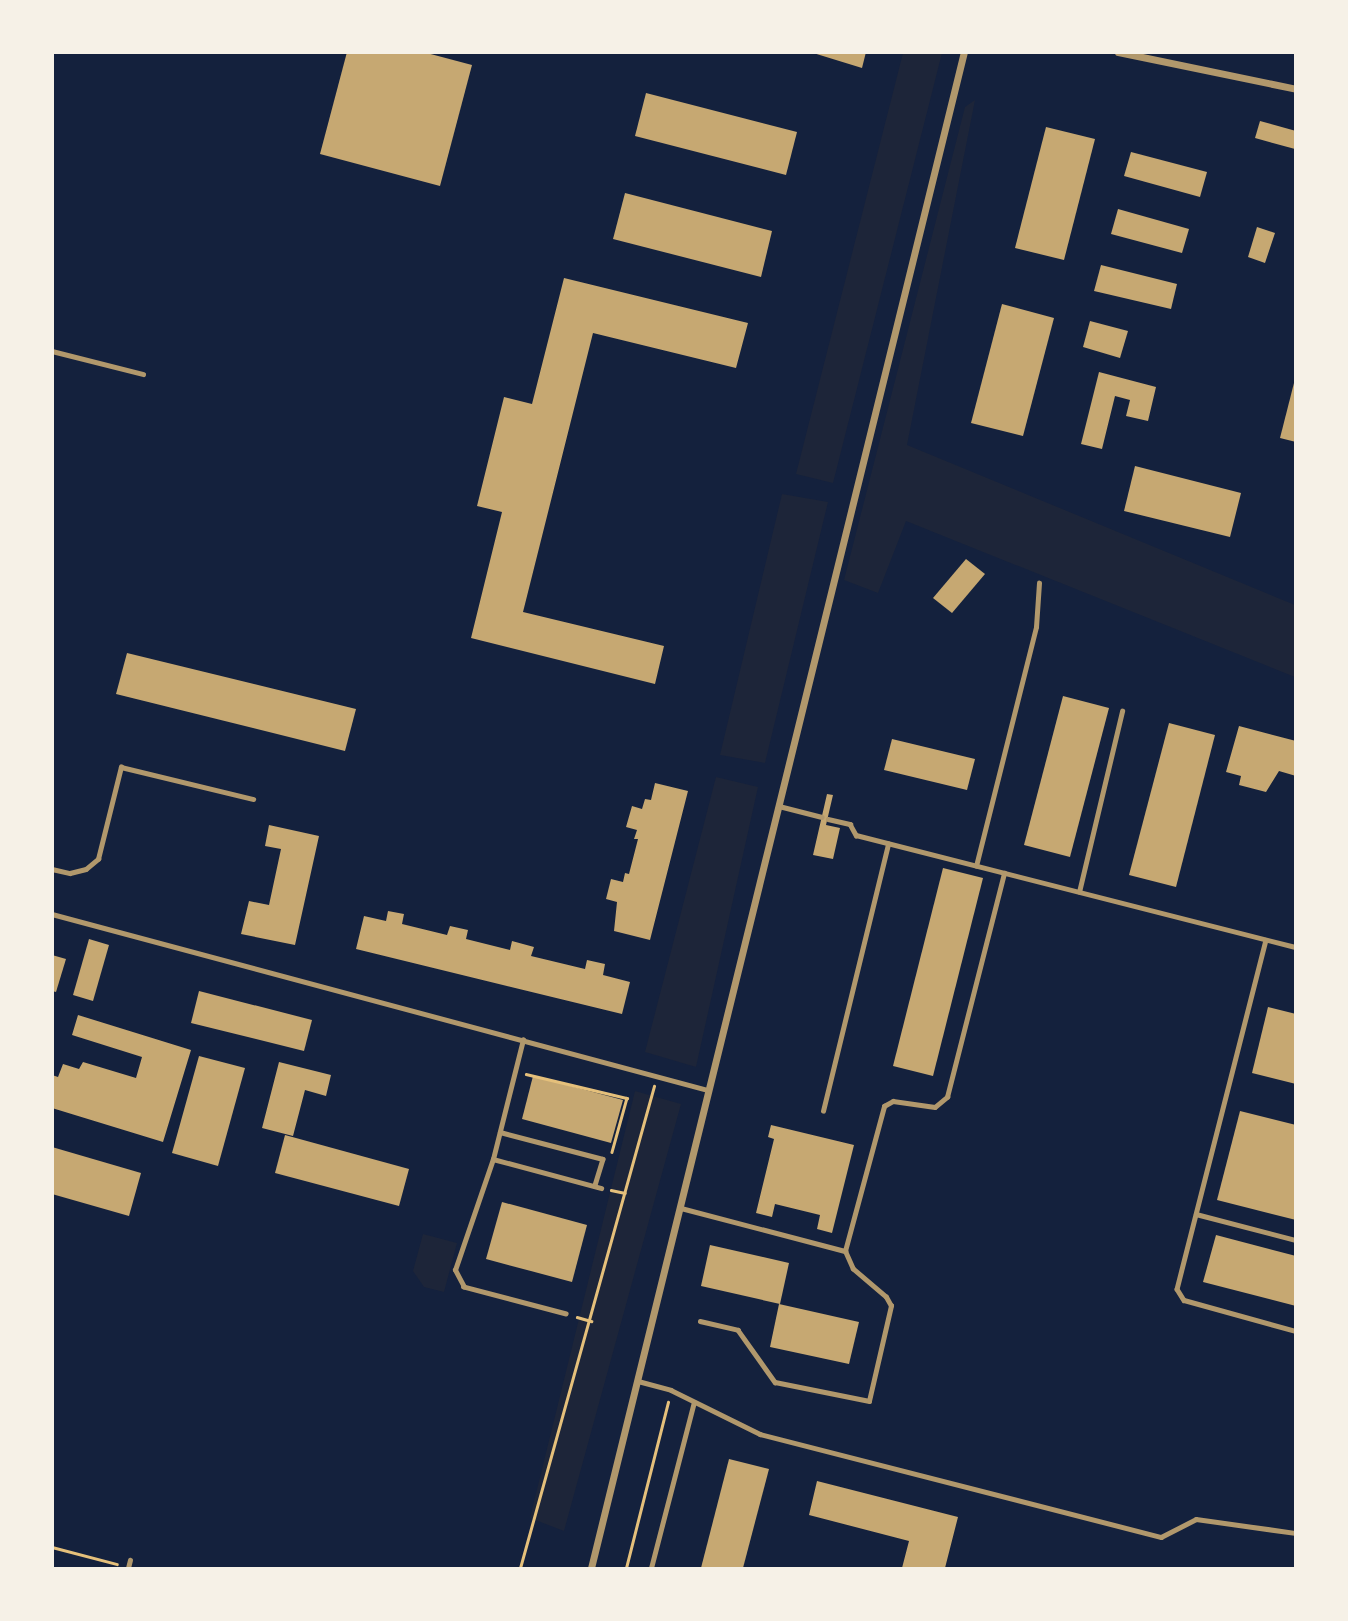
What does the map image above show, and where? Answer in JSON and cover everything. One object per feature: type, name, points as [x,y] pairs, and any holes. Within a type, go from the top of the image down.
[{"type":"street","points":[[591,1569],[964,52]]},
{"type":"street","points":[[1118,52],[1296,89]]},
{"type":"lane","points":[[52,351],[143,374]]},
{"type":"lane","points":[[976,866],[1036,627],[1039,583]]},
{"type":"lane","points":[[1079,892],[1122,710]]},
{"type":"lane","points":[[52,869],[70,873],[86,869],[98,859],[121,767],[253,799]]},
{"type":"lane","points":[[779,806],[850,824],[856,835],[888,844],[1296,947]]},
{"type":"lane","points":[[823,1111],[888,844]]},
{"type":"lane","points":[[700,1321],[738,1330],[775,1382],[869,1401],[891,1307],[887,1297],[853,1269],[845,1251],[884,1106],[893,1101],[934,1107],[947,1097],[1004,873]]},
{"type":"lane","points":[[52,914],[709,1090]]},
{"type":"lane","points":[[1266,940],[1177,1289],[1179,1296],[1296,1331]]},
{"type":"lane","points":[[523,1040],[493,1159],[455,1270],[457,1281],[464,1287],[566,1314]]},
{"type":"lane","points":[[493,1159],[598,1187],[603,1159],[500,1132]]},
{"type":"lane","points":[[681,1208],[845,1251]]},
{"type":"lane","points":[[1196,1214],[1296,1240]]},
{"type":"lane","points":[[638,1381],[671,1390],[760,1434],[1161,1537],[1196,1520],[1296,1533]]},
{"type":"lane","points":[[651,1569],[694,1402]]},
{"type":"lane","points":[[128,1568],[130,1560]]},
{"type":"path","points":[[524,1085],[527,1073],[627,1098],[612,1153],[605,1151],[603,1159]]},
{"type":"path","points":[[520,1569],[657,1076]]},
{"type":"path","points":[[598,1187],[625,1193]]},
{"type":"path","points":[[566,1314],[591,1321]]},
{"type":"path","points":[[626,1569],[671,1390]]},
{"type":"path","points":[[52,1547],[128,1568]]},
{"type":"shaded area","points":[[903,53],[942,53],[833,483],[796,474]]},
{"type":"shaded area","points":[[975,100],[907,445],[1295,605],[1295,677],[906,521],[878,593],[844,580],[965,107]]},
{"type":"shaded area","points":[[782,494],[828,502],[765,763],[720,755]]},
{"type":"shaded area","points":[[716,777],[758,787],[696,1067],[645,1052]]},
{"type":"shaded area","points":[[635,1091],[681,1104],[564,1531],[530,1518]]},
{"type":"shaded area","points":[[423,1234],[457,1243],[444,1292],[424,1287],[413,1271]]},
{"type":"building","points":[[347,52],[423,52],[472,65],[440,186],[320,154]]},
{"type":"building","points":[[810,52],[866,52],[862,68]]},
{"type":"building","points":[[646,93],[797,132],[786,175],[635,136]]},
{"type":"building","points":[[1260,121],[1296,131],[1295,149],[1255,138]]},
{"type":"building","points":[[1046,127],[1095,139],[1064,260],[1015,248]]},
{"type":"building","points":[[1131,152],[1207,172],[1200,197],[1124,176]]},
{"type":"building","points":[[625,193],[772,231],[761,277],[613,239]]},
{"type":"building","points":[[1118,209],[1189,229],[1182,253],[1111,234]]},
{"type":"building","points":[[1257,227],[1275,233],[1265,263],[1248,257]]},
{"type":"building","points":[[1101,265],[1177,284],[1171,309],[1094,291]]},
{"type":"building","points":[[564,278],[748,323],[736,368],[593,333],[523,612],[664,646],[655,684],[471,638],[502,512],[477,506],[504,397],[532,404]]},
{"type":"building","points":[[1002,304],[1054,318],[1023,436],[971,423]]},
{"type":"building","points":[[1090,321],[1128,331],[1120,358],[1083,347]]},
{"type":"building","points":[[1099,372],[1156,387],[1148,421],[1126,416],[1130,400],[1115,396],[1102,449],[1081,444]]},
{"type":"building","points":[[1296,379],[1296,442],[1280,438]]},
{"type":"building","points":[[1135,466],[1241,493],[1230,537],[1124,511]]},
{"type":"building","points":[[966,559],[985,574],[952,613],[933,598]]},
{"type":"building","points":[[127,653],[356,709],[345,751],[116,694]]},
{"type":"building","points":[[1063,696],[1109,708],[1070,857],[1024,845]]},
{"type":"building","points":[[1169,723],[1215,735],[1176,887],[1129,875]]},
{"type":"building","points":[[1239,726],[1296,741],[1296,776],[1279,771],[1266,792],[1239,785],[1241,776],[1226,772]]},
{"type":"building","points":[[892,739],[975,759],[967,790],[884,770]]},
{"type":"building","points":[[655,783],[688,791],[650,940],[614,931],[617,902],[606,899],[611,879],[623,882],[625,873],[629,874],[638,839],[634,839],[637,830],[626,827],[632,806],[642,809],[645,799],[651,800]]},
{"type":"building","points":[[827,794],[833,795],[826,825],[840,828],[833,859],[813,855]]},
{"type":"building","points":[[269,825],[319,836],[295,945],[241,934],[249,901],[269,905],[281,849],[265,846]]},
{"type":"building","points":[[943,868],[983,878],[933,1076],[893,1066]]},
{"type":"building","points":[[388,911],[404,914],[402,924],[447,935],[450,926],[468,930],[466,939],[510,950],[512,941],[534,947],[531,956],[585,969],[587,960],[605,964],[603,975],[630,982],[622,1014],[356,949],[364,916],[386,921]]},
{"type":"building","points":[[89,939],[109,945],[93,1001],[73,995]]},
{"type":"building","points":[[52,955],[66,959],[56,992],[52,991]]},
{"type":"building","points":[[199,991],[312,1020],[304,1051],[191,1023]]},
{"type":"building","points":[[1268,1007],[1296,1014],[1296,1084],[1252,1073]]},
{"type":"building","points":[[78,1015],[191,1050],[163,1142],[52,1108],[52,1075],[58,1077],[63,1064],[79,1069],[83,1062],[136,1078],[142,1057],[72,1035]]},
{"type":"building","points":[[199,1056],[245,1068],[218,1166],[172,1153]]},
{"type":"building","points":[[279,1062],[331,1075],[326,1096],[305,1090],[293,1136],[262,1128]]},
{"type":"building","points":[[533,1076],[623,1100],[611,1143],[522,1119]]},
{"type":"building","points":[[1240,1111],[1296,1125],[1296,1220],[1217,1200]]},
{"type":"building","points":[[771,1125],[854,1145],[832,1233],[817,1229],[820,1215],[775,1204],[772,1217],[756,1213],[774,1139],[768,1137]]},
{"type":"building","points":[[285,1135],[409,1169],[399,1206],[275,1173]]},
{"type":"building","points":[[52,1147],[141,1173],[129,1216],[52,1194]]},
{"type":"building","points":[[502,1202],[587,1225],[572,1282],[486,1259]]},
{"type":"building","points":[[1216,1235],[1296,1256],[1296,1306],[1203,1282]]},
{"type":"building","points":[[710,1245],[789,1263],[780,1304],[701,1286]]},
{"type":"building","points":[[779,1304],[859,1322],[849,1364],[770,1347]]},
{"type":"building","points":[[729,1459],[769,1469],[743,1568],[701,1568]]},
{"type":"building","points":[[817,1481],[958,1517],[945,1568],[902,1568],[909,1541],[809,1515]]}]
